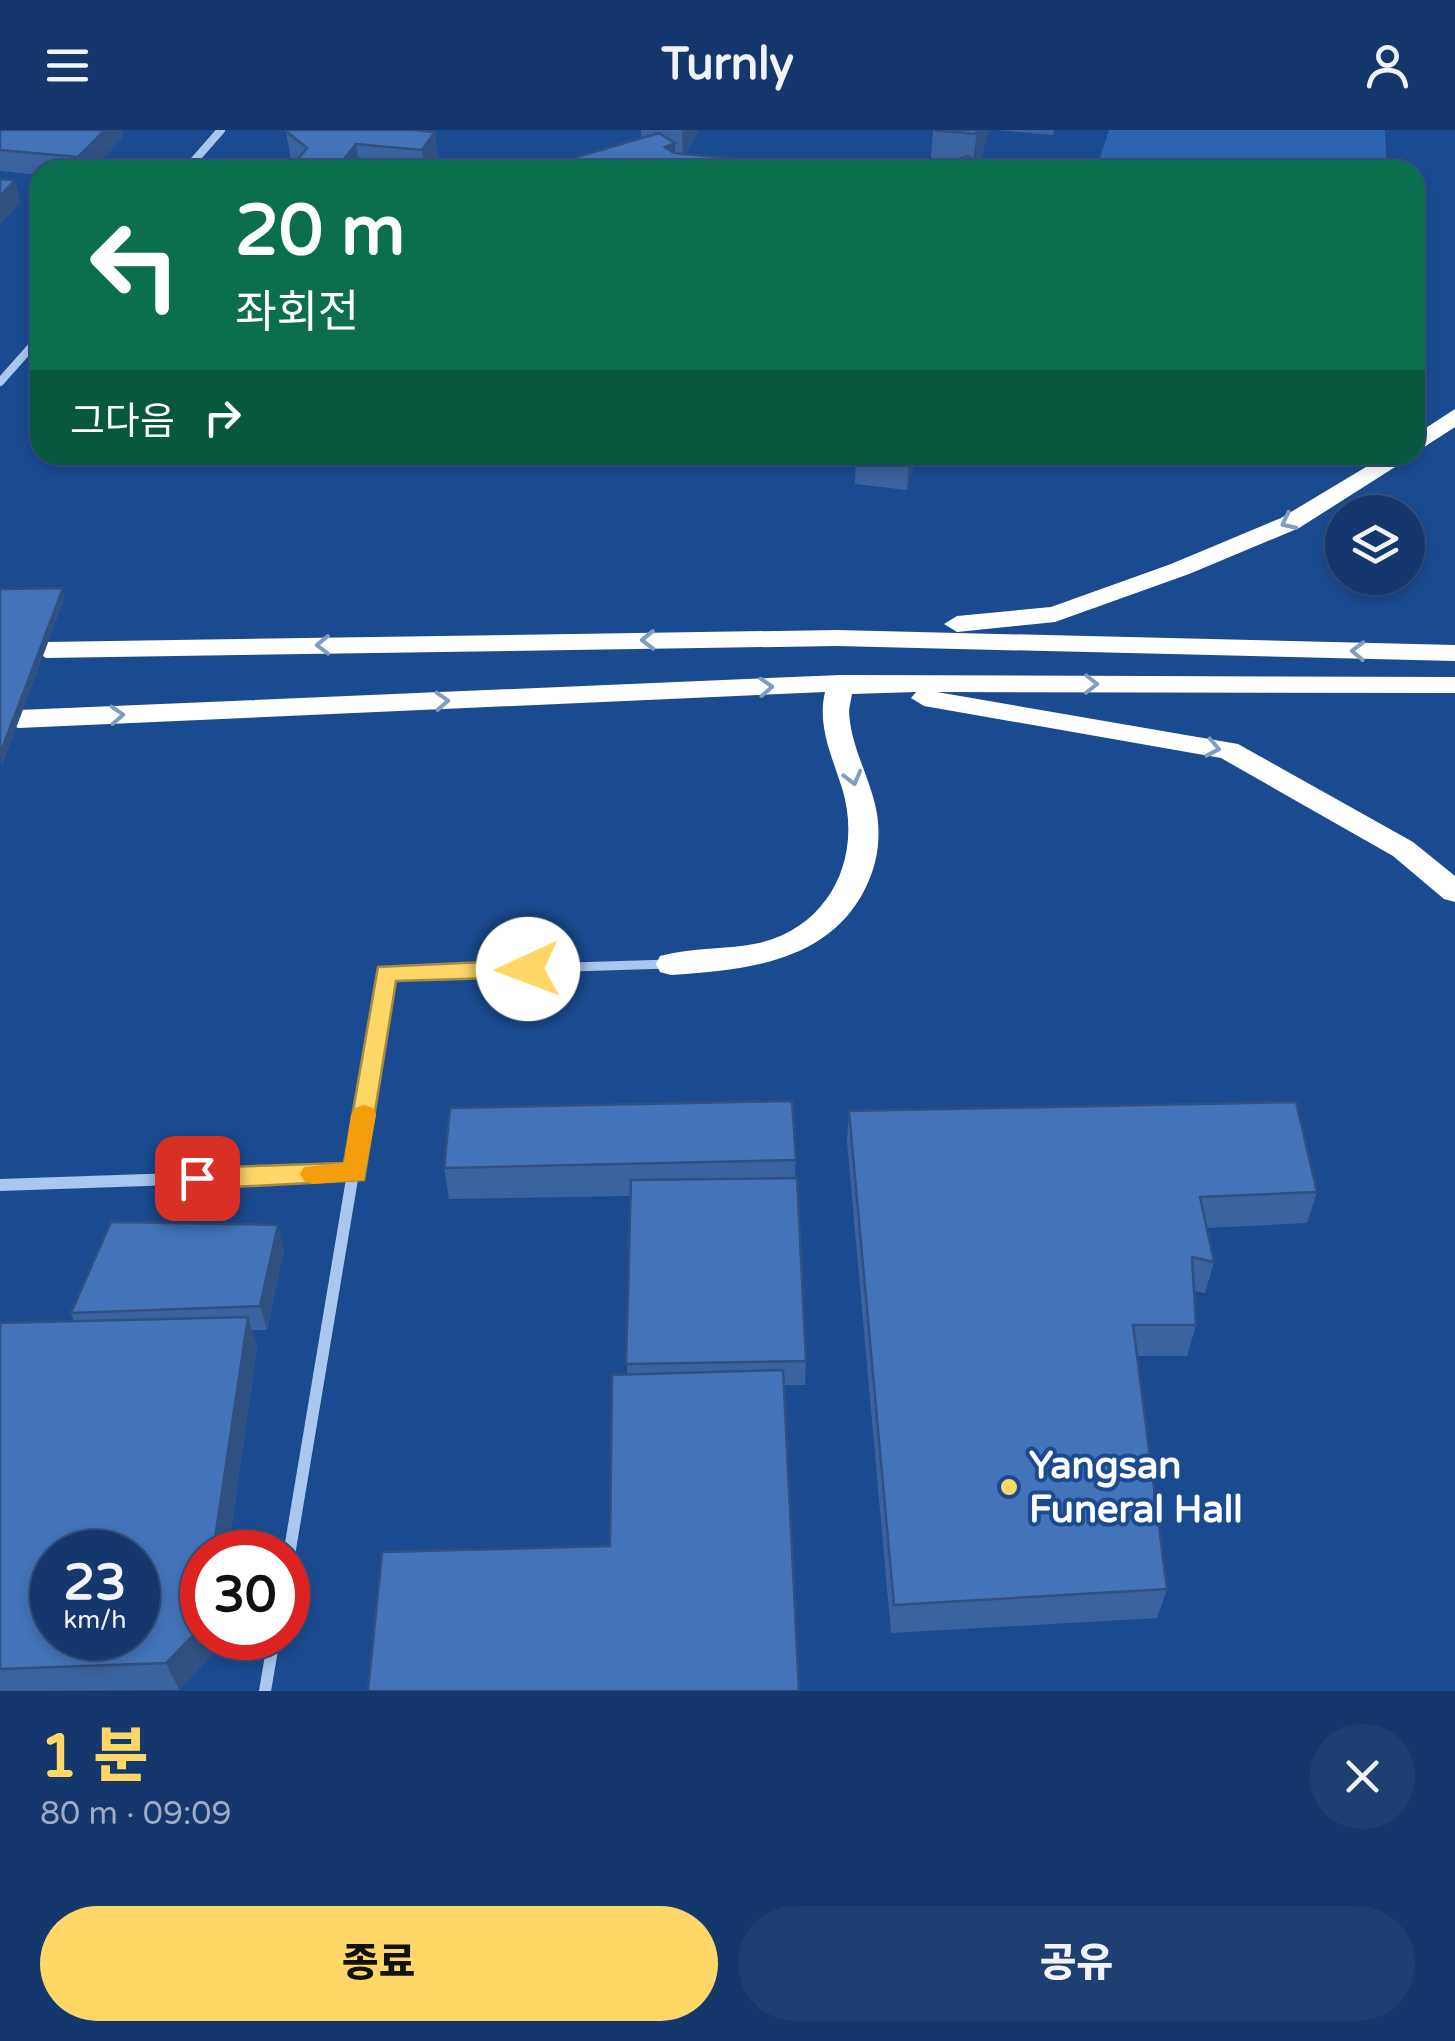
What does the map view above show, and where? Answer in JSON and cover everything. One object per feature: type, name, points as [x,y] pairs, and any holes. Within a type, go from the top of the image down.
[{"type":"highway","points":[[1425,438],[1455,416]]},
{"type":"highway","points":[[837,638],[1055,614],[1180,569],[1290,523],[1386,465]]},
{"type":"highway","points":[[46,650],[837,638],[1455,653]]},
{"type":"highway","points":[[841,684],[1228,750],[1403,849],[1455,892]]},
{"type":"highway","points":[[671,964],[731,959],[786,946],[823,922],[854,890],[864,852],[863,814],[835,713],[841,684]]},
{"type":"highway","points":[[20,719],[841,684],[1455,684]]},
{"type":"street","points":[[195,160],[221,130]]},
{"type":"street","points":[[0,382],[30,348]]},
{"type":"street","points":[[293,1530],[386,973],[671,964]]},
{"type":"street","points":[[0,1185],[355,1173]]},
{"type":"street","points":[[265,1691],[270,1660]]},
{"type":"shaded area","points":[[1109,130],[1385,130],[1385,160],[1099,160]]},
{"type":"building","points":[[0,130],[105,130],[78,157],[0,150]]},
{"type":"building","points":[[933,130],[977,130],[976,134]]},
{"type":"building","points":[[286,131],[435,132],[422,150],[356,144],[343,160],[297,160],[307,148]]},
{"type":"building","points":[[659,133],[675,143],[665,147],[674,153],[729,158],[581,160],[577,157]]},
{"type":"building","points":[[0,179],[15,180],[0,196]]},
{"type":"building","points":[[63,588],[43,641],[0,754],[0,589]]},
{"type":"building","points":[[792,1101],[796,1160],[444,1168],[450,1108]]},
{"type":"building","name":"Yangsan Funeral Hall","points":[[1296,1102],[1317,1192],[1200,1197],[1214,1262],[1192,1257],[1196,1325],[1133,1325],[1167,1589],[894,1605],[849,1111]]},
{"type":"building","points":[[797,1178],[806,1361],[626,1364],[631,1180]]},
{"type":"building","points":[[111,1222],[278,1225],[260,1306],[71,1313]]},
{"type":"building","points":[[248,1317],[216,1530],[180,1530],[180,1649],[166,1663],[0,1669],[0,1323]]},
{"type":"building","points":[[783,1370],[799,1691],[368,1691],[382,1552],[610,1546],[612,1375]]},
{"type":"slow traffic","points":[[313,1174],[355,1173],[364,1115]]},
{"type":"place","name":"Yangsan Funeral Hall","points":[[1009,1487]]},
{"type":"route","points":[[197,1178],[355,1173],[386,973],[528,969]]}]
